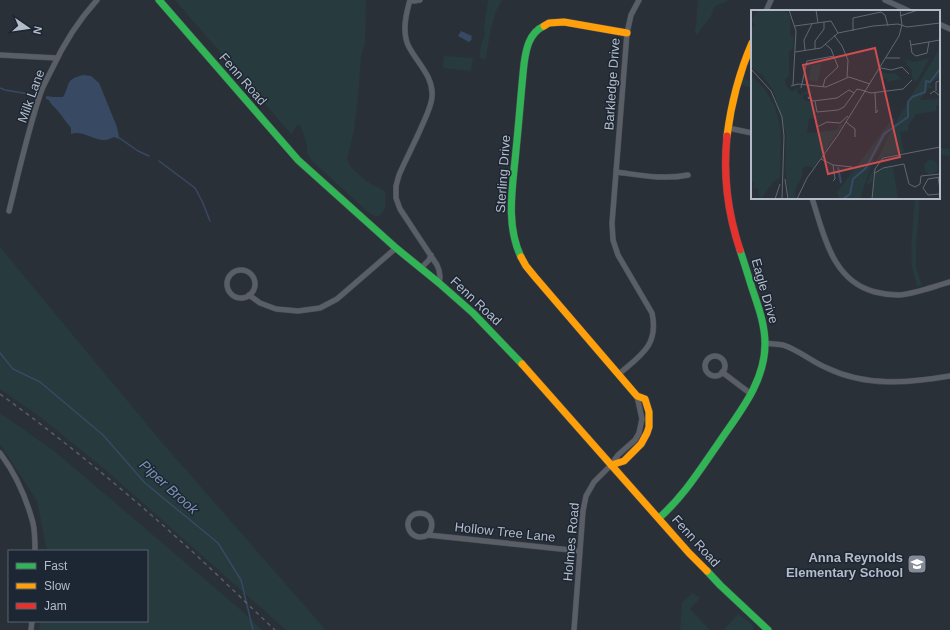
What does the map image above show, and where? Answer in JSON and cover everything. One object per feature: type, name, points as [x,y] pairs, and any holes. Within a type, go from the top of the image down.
[{"type":"street","name":"Milk Lane","points":[[9,210],[42,90],[57,58],[73,30],[84,14],[97,0]]},
{"type":"street","name":"Fenn Road","points":[[159,0],[298,160],[396,248],[473,313],[501,342],[689,553],[768,630]]},
{"type":"street","points":[[420,0],[410,0],[406,16],[405,32],[408,45],[426,73],[433,96],[429,110],[398,175],[396,198],[400,209],[440,271],[441,276],[439,283]]},
{"type":"street","name":"Barkledge Drive","points":[[619,374],[644,352],[654,332],[652,313],[618,255],[613,240],[612,223],[627,33],[632,15],[639,0]]},
{"type":"street","points":[[766,10],[771,0]]},
{"type":"street","points":[[885,0],[907,10]]},
{"type":"street","name":"Sterling Drive","points":[[611,465],[624,462],[641,444],[647,433],[650,418],[647,404],[645,399],[637,396],[534,277],[522,260],[512,229],[511,210],[524,64],[527,46],[534,33],[550,23],[564,22],[627,33]]},
{"type":"street","points":[[940,24],[950,29]]},
{"type":"street","name":"Eagle Drive","points":[[659,518],[678,500],[695,478],[742,409],[760,375],[765,343],[764,329],[760,310],[734,232],[727,193],[726,172],[726,150],[732,103],[739,76],[751,46]]},
{"type":"street","points":[[0,55],[57,58]]},
{"type":"street","points":[[728,128],[751,133]]},
{"type":"street","points":[[616,172],[665,178],[688,175]]},
{"type":"street","points":[[812,199],[828,248],[835,262],[843,273],[853,282],[866,290],[899,295],[950,282]]},
{"type":"street","points":[[248,295],[260,303],[276,309],[298,311],[320,308],[337,298],[396,248]]},
{"type":"street","points":[[421,268],[429,260],[431,255]]},
{"type":"street","points":[[238,270],[250,273],[253,276],[255,285],[254,289],[248,295],[244,297],[235,296],[229,289],[228,280],[234,272],[238,270]]},
{"type":"street","points":[[765,343],[783,345],[844,376],[865,380],[908,382],[950,376]]},
{"type":"street","points":[[722,372],[751,394]]},
{"type":"street","points":[[0,453],[10,467],[22,492],[33,524],[35,550]]},
{"type":"street","name":"Holmes Road","points":[[574,630],[583,511],[586,496],[594,482],[611,465]]},
{"type":"street","name":"Hollow Tree Lane","points":[[428,535],[432,529],[430,518],[421,513],[411,517],[408,524],[409,531],[412,535],[420,538],[428,535],[580,551]]},
{"type":"green space","points":[[175,0],[366,0],[365,42],[361,57],[354,130],[347,159],[350,166],[360,176],[369,183],[385,191],[386,199],[383,213],[377,217],[369,213],[312,161],[307,153],[307,146],[300,125],[296,126],[292,134],[290,133]]},
{"type":"green space","points":[[488,0],[502,0],[496,11],[491,28],[486,57],[485,59],[482,59],[480,57],[480,50],[485,33],[484,26]]},
{"type":"green space","points":[[698,0],[728,0],[716,6],[698,35],[695,32]]},
{"type":"green space","points":[[444,56],[473,58],[471,71],[443,68]]},
{"type":"green space","points":[[743,78],[751,82],[751,88],[741,85]]},
{"type":"green space","points":[[940,148],[950,149],[950,156],[940,155]]},
{"type":"green space","points":[[915,199],[920,199],[916,246],[916,267],[922,286],[917,286],[912,268],[911,247]]},
{"type":"green space","points":[[0,247],[159,439],[326,630],[286,630],[108,472],[39,416],[0,389]]},
{"type":"green space","points":[[0,413],[58,454],[242,611],[262,630],[39,630],[40,622],[148,622],[148,550],[47,550],[37,501],[0,444]]},
{"type":"green space","points":[[693,593],[700,598],[690,609],[710,630],[680,630],[682,602]]},
{"type":"green space","points":[[738,614],[752,624],[754,630],[723,630]]},
{"type":"water","points":[[461,31],[472,36],[472,39],[469,42],[458,36]]},
{"type":"water","points":[[83,75],[91,76],[99,83],[117,127],[119,139],[114,137],[107,140],[100,140],[79,133],[71,134],[71,128],[49,100],[46,99],[46,96],[63,97],[70,81]]},
{"type":"waterway","points":[[0,88],[35,95]]},
{"type":"waterway","points":[[118,137],[138,151],[149,156]]},
{"type":"waterway","points":[[159,161],[195,188],[210,221]]},
{"type":"waterway","name":"Piper Brook","points":[[0,353],[13,369],[40,382],[103,435],[145,483],[218,543],[241,580],[253,630]]},
{"type":"railway","points":[[0,394],[67,445],[133,499],[200,559],[275,630]]},
{"type":"traffic: fast","points":[[159,0],[298,160],[396,248],[473,313],[522,364]]},
{"type":"traffic: fast","points":[[521,257],[513,231],[511,204],[524,64],[529,42],[535,33],[544,26]]},
{"type":"traffic: fast","points":[[659,518],[668,510],[691,483],[742,409],[760,372],[764,358],[764,329],[759,308],[740,250]]},
{"type":"traffic: fast","points":[[707,571],[768,630]]},
{"type":"traffic: slow","points":[[544,26],[549,23],[564,22],[627,33]]},
{"type":"traffic: slow","points":[[727,136],[736,89],[751,46]]},
{"type":"traffic: slow","points":[[521,257],[535,277],[637,396],[645,399],[649,412],[649,427],[647,433],[641,444],[624,461],[611,465]]},
{"type":"traffic: slow","points":[[522,364],[689,553],[707,571]]},
{"type":"traffic: jam","points":[[727,136],[726,179],[732,222],[740,250]]},
{"type":"place","name":"Anna Reynolds Elementary School","points":[[917,564]]}]
